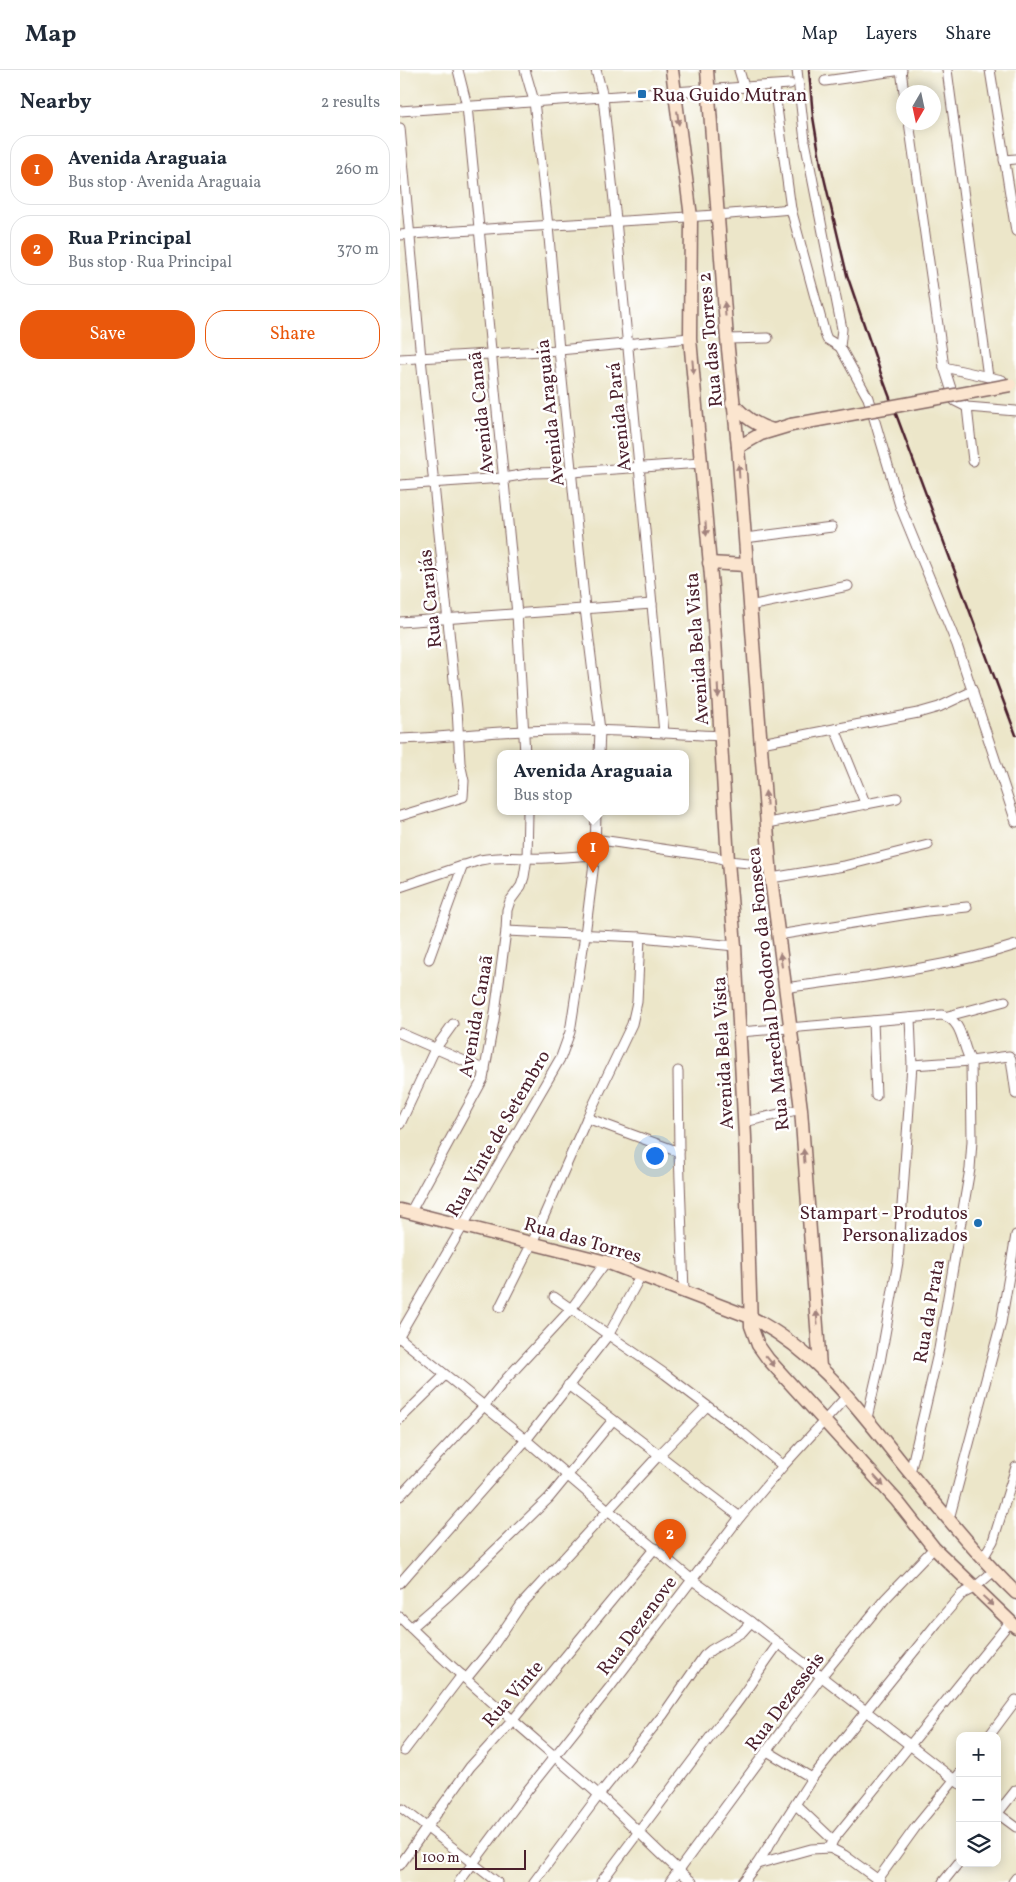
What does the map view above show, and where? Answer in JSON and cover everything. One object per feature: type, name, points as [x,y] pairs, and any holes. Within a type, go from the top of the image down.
[{"type":"street","name":"Avenida Canaã","points":[[458,70],[467,106],[517,614],[525,750]]},
{"type":"street","name":"Avenida Araguaia","points":[[525,70],[534,101],[548,226],[558,350],[585,608],[600,730],[599,750]]},
{"type":"street","name":"Avenida Pará","points":[[596,70],[603,97],[616,220],[664,734]]},
{"type":"street","name":"Avenida Bela Vista","points":[[672,70],[691,217],[690,338],[712,588],[728,861],[736,946],[752,1334],[768,1359],[897,1501],[934,1548],[1013,1624]]},
{"type":"street","name":"Rua das Torres 2","points":[[707,70],[732,403],[738,447],[750,606]]},
{"type":"street","points":[[739,70],[744,87]]},
{"type":"street","points":[[797,70],[806,149],[842,329],[840,346]]},
{"type":"street","points":[[825,81],[902,70],[903,85]]},
{"type":"street","points":[[947,70],[988,377]]},
{"type":"street","points":[[990,70],[1016,230]]},
{"type":"street","points":[[400,111],[790,84]]},
{"type":"street","points":[[774,86],[791,208],[825,334],[827,339],[840,346],[868,398],[900,506],[957,645],[1016,822]]},
{"type":"street","name":"Rua Carajás","points":[[400,128],[421,358],[457,710],[460,763],[464,781],[463,797],[400,816]]},
{"type":"street","points":[[910,130],[944,367],[955,401],[968,407],[1016,411]]},
{"type":"street","points":[[1004,160],[1016,159]]},
{"type":"street","points":[[400,235],[616,220],[718,216],[791,208]]},
{"type":"street","points":[[400,359],[558,350],[690,338]]},
{"type":"street","points":[[727,338],[768,338]]},
{"type":"street","points":[[944,367],[1009,383]]},
{"type":"street","points":[[738,447],[761,434],[791,425],[1009,383]]},
{"type":"street","points":[[732,403],[750,420],[773,430]]},
{"type":"street","points":[[968,407],[972,461]]},
{"type":"street","points":[[400,485],[503,478],[533,473],[701,463]]},
{"type":"street","points":[[745,538],[832,527]]},
{"type":"street","points":[[709,563],[746,565]]},
{"type":"street","points":[[750,606],[848,586]]},
{"type":"street","points":[[400,622],[652,604]]},
{"type":"street","name":"Rua Marechal Deodoro da Fonseca","points":[[750,606],[771,872],[801,1110],[820,1367]]},
{"type":"street","points":[[761,743],[918,713],[938,707],[973,691]]},
{"type":"street","points":[[835,729],[866,805]]},
{"type":"street","points":[[400,739],[524,731],[600,730],[720,736]]},
{"type":"street","points":[[768,823],[897,798]]},
{"type":"street","name":"Avenida Canaã","points":[[405,1211],[481,1084],[485,1070],[506,931],[507,910],[524,877],[527,858],[528,815]]},
{"type":"street","points":[[585,935],[595,855],[596,815]]},
{"type":"street","points":[[594,839],[716,857],[771,872],[844,866],[928,845]]},
{"type":"street","points":[[400,887],[480,860],[501,856],[527,858],[595,855]]},
{"type":"street","points":[[429,959],[463,866]]},
{"type":"street","points":[[778,935],[927,911],[968,907]]},
{"type":"street","points":[[506,931],[640,937],[736,946]]},
{"type":"street","name":"Rua Vinte de Setembro","points":[[400,1336],[561,1057],[570,1032],[585,935]]},
{"type":"street","points":[[500,1307],[532,1243],[634,1018],[638,1002],[640,937]]},
{"type":"street","points":[[785,988],[894,973],[997,951],[1016,945]]},
{"type":"street","points":[[740,1032],[945,1015],[1004,1001]]},
{"type":"street","name":"Rua da Prata","points":[[910,1473],[939,1349],[970,1169],[972,1141],[971,1061],[967,1055],[961,1032],[945,1015]]},
{"type":"street","points":[[867,1418],[880,1362],[898,1262],[912,1065],[910,1018]]},
{"type":"street","points":[[873,1021],[876,1096]]},
{"type":"street","points":[[400,1124],[435,1049],[453,1024]]},
{"type":"street","points":[[400,1033],[485,1070]]},
{"type":"street","points":[[912,1065],[1010,1057],[1016,1094]]},
{"type":"street","points":[[678,1070],[684,1292]]},
{"type":"street","points":[[744,1122],[801,1110]]},
{"type":"street","points":[[588,1118],[679,1152]]},
{"type":"street","name":"Rua das Torres","points":[[405,1211],[606,1262],[750,1317],[785,1337],[820,1367],[867,1418],[949,1519],[994,1571],[1016,1593]]},
{"type":"street","points":[[949,1519],[1000,1323],[1016,1235]]},
{"type":"street","points":[[400,1496],[571,1309],[606,1262]]},
{"type":"street","points":[[400,1583],[526,1440],[609,1334],[641,1275]]},
{"type":"street","points":[[554,1297],[609,1334],[743,1433],[783,1466]]},
{"type":"street","points":[[400,1336],[691,1579],[751,1622],[866,1712],[956,1778]]},
{"type":"street","points":[[400,1418],[445,1375]]},
{"type":"street","points":[[568,1385],[740,1517]]},
{"type":"street","name":"Rua Dezenove","points":[[460,1882],[526,1791],[740,1517],[783,1466],[847,1396]]},
{"type":"street","points":[[404,1751],[464,1677],[492,1646],[521,1605],[706,1406]]},
{"type":"street","points":[[411,1628],[471,1574],[549,1498],[569,1476],[613,1420]]},
{"type":"street","points":[[983,1558],[994,1541],[1016,1467]]},
{"type":"street","name":"Rua Vinte","points":[[400,1865],[470,1766],[512,1721],[655,1548]]},
{"type":"street","name":"Rua Dezesseis","points":[[670,1882],[821,1677],[890,1593],[934,1548]]},
{"type":"street","points":[[743,1882],[757,1864],[812,1778],[957,1599],[965,1591],[974,1588],[994,1571]]},
{"type":"street","points":[[400,1617],[512,1721],[599,1795],[692,1882]]},
{"type":"street","points":[[534,1882],[599,1795],[663,1715],[704,1656],[742,1632],[751,1622]]},
{"type":"street","points":[[757,1864],[811,1848],[832,1844],[910,1745],[1013,1624]]},
{"type":"street","points":[[602,1882],[734,1708],[779,1643]]},
{"type":"street","points":[[992,1732],[1016,1700]]},
{"type":"street","points":[[767,1751],[812,1778]]},
{"type":"street","points":[[796,1805],[832,1844],[878,1881],[915,1828],[956,1781]]},
{"type":"street","points":[[1001,1810],[1016,1790]]},
{"type":"street","points":[[403,1809],[497,1882]]},
{"type":"street","points":[[1001,1816],[1016,1827]]},
{"type":"street","points":[[943,1882],[956,1866]]},
{"type":"street","points":[[1013,1882],[1016,1878]]},
{"type":"railway","points":[[809,70],[813,117],[821,165],[847,275],[881,374],[1016,735]]},
{"type":"place","name":"Rua Guido Mutran","points":[[642,94]]},
{"type":"place","name":"Avenida Araguaia","points":[[593,873]]},
{"type":"place","name":"Stampart - Produtos Personalizados","points":[[978,1223]]},
{"type":"place","name":"Rua Principal","points":[[670,1560]]}]
